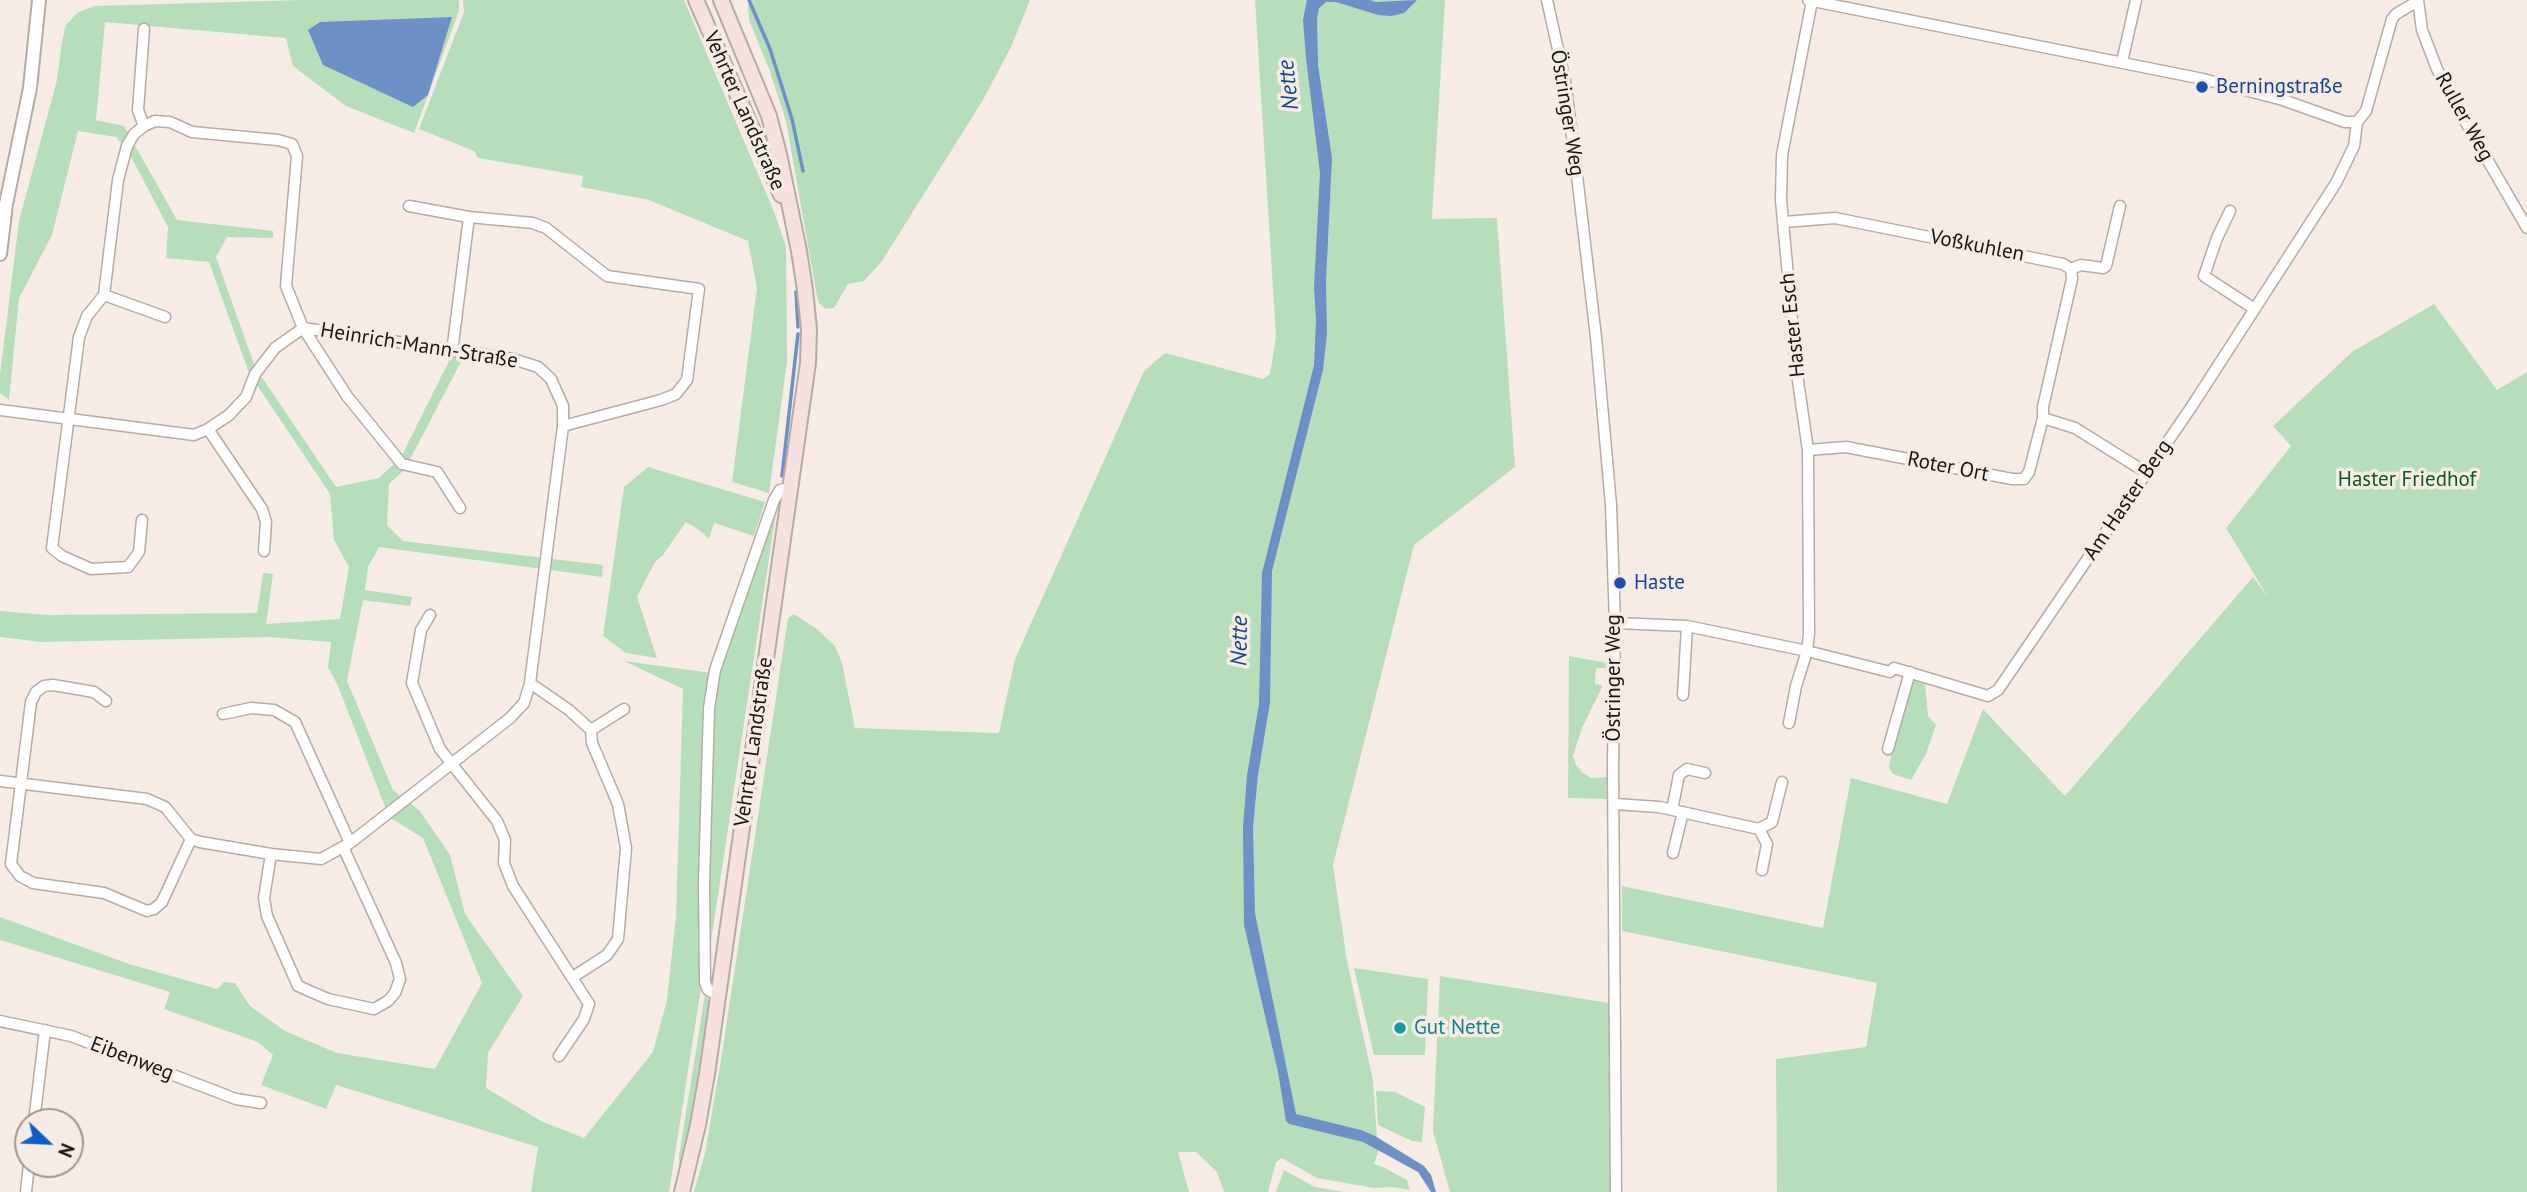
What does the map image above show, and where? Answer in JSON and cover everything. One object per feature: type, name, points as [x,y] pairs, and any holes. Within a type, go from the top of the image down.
[{"type":"main road","name":"Vehrter Landstraße","points":[[696,0],[793,222]]},
{"type":"main road","name":"Vehrter Landstraße","points":[[682,1192],[698,1125],[718,995],[808,363],[809,329],[799,251],[769,116],[721,0]]},
{"type":"street","points":[[0,254],[3,204],[30,88],[39,0]]},
{"type":"street","name":"Östringer Weg","points":[[1547,0],[1565,81],[1596,337],[1611,505],[1615,622],[1616,1192]]},
{"type":"street","points":[[2122,62],[2136,0]]},
{"type":"street","points":[[1810,1],[2122,62],[2249,90],[2345,122],[2357,122]]},
{"type":"street","name":"Haster Esch","points":[[1790,723],[1809,634],[1808,450],[1797,374],[1781,200],[1782,155],[1810,1]]},
{"type":"street","name":"Am Haster Berg","points":[[1910,672],[1988,696],[1998,690],[2147,473],[2345,166],[2354,146],[2357,122],[2366,111],[2392,19],[2418,1]]},
{"type":"street","name":"Ruller Weg","points":[[2418,1],[2423,30],[2451,97],[2527,228]]},
{"type":"street","points":[[144,29],[138,110],[144,126]]},
{"type":"street","points":[[142,520],[139,552],[128,566],[91,569],[62,556],[52,548],[66,418],[79,337],[87,316],[104,295],[118,180],[127,146],[134,134],[155,121],[170,122],[192,132],[278,140],[292,145],[297,156],[286,286],[303,328]]},
{"type":"street","points":[[409,206],[469,217],[533,223],[547,228],[607,276],[699,289],[687,380],[676,394],[563,426]]},
{"type":"street","name":"Voßkuhlen","points":[[1784,222],[1835,218],[2063,264],[2071,269],[2081,265],[2103,268],[2106,266],[2120,206]]},
{"type":"street","points":[[2230,211],[2204,276],[2253,308]]},
{"type":"street","points":[[452,352],[469,217]]},
{"type":"street","name":"Roter Ort","points":[[1808,450],[1846,447],[2012,479],[2024,479],[2029,472],[2043,418],[2043,407],[2072,279],[2071,269]]},
{"type":"street","points":[[104,295],[165,317]]},
{"type":"street","name":"Heinrich-Mann-Straße","points":[[303,328],[347,396],[402,464],[437,472],[460,508]]},
{"type":"street","name":"Heinrich-Mann-Straße","points":[[191,839],[271,854],[321,859],[346,845],[510,718],[524,703],[530,683],[546,564],[563,426],[563,406],[551,379],[538,367],[513,359],[303,328],[275,348],[255,374],[246,397],[229,415],[208,429]]},
{"type":"street","points":[[0,410],[194,435],[208,429],[262,509],[266,522],[264,551]]},
{"type":"street","points":[[2043,418],[2075,428],[2147,473]]},
{"type":"street","name":"Vehrter Landstraße","points":[[718,995],[708,990],[705,982],[706,768],[709,708],[715,670],[774,500],[780,490],[790,488]]},
{"type":"street","points":[[430,615],[421,629],[412,683],[440,749],[497,821],[505,840],[504,863],[513,886],[589,1004],[584,1019],[559,1056]]},
{"type":"street","points":[[1615,622],[1687,626],[1807,651],[1890,672],[1894,668],[1910,672],[1888,749]]},
{"type":"street","points":[[1683,695],[1687,626]]},
{"type":"street","points":[[530,683],[569,710],[591,730],[592,743],[618,804],[626,848],[618,939],[607,955],[573,977]]},
{"type":"street","points":[[0,781],[20,784],[146,799],[165,807],[191,839],[162,902],[155,909],[147,911],[104,893],[33,883],[20,876],[11,864],[20,784],[31,702],[36,692],[44,686],[54,685],[94,692],[106,701]]},
{"type":"street","points":[[223,714],[251,708],[274,710],[295,722],[396,962],[400,979],[395,993],[388,1001],[374,1009],[328,999],[298,986],[267,916],[264,898],[271,854]]},
{"type":"street","points":[[591,730],[624,709]]},
{"type":"street","points":[[1672,810],[1679,775],[1687,769],[1705,773]]},
{"type":"street","points":[[1615,804],[1672,810],[1759,829],[1772,822],[1782,782]]},
{"type":"street","points":[[1673,853],[1683,812]]},
{"type":"street","points":[[1759,829],[1767,844],[1762,870]]},
{"type":"street","name":"Eibenweg","points":[[0,1021],[71,1036],[236,1099],[261,1103]]},
{"type":"street","points":[[36,1108],[45,1030]]},
{"type":"green space","points":[[301,0],[459,0],[459,11],[414,133],[346,106],[293,66],[286,38],[105,22],[96,120],[124,126],[177,220],[273,231],[273,238],[227,237],[216,257],[255,367],[336,487],[379,478],[401,457],[451,357],[463,358],[405,469],[389,484],[387,525],[403,541],[603,565],[602,577],[379,547],[368,567],[365,590],[412,597],[410,606],[363,600],[347,681],[393,790],[420,811],[450,855],[465,914],[523,996],[488,1053],[486,1088],[541,1121],[584,1138],[653,1052],[667,1000],[676,916],[683,689],[624,661],[719,674],[777,506],[708,961],[702,982],[669,1192],[531,1192],[538,1147],[336,1085],[326,1109],[261,1085],[273,1055],[258,1042],[164,1009],[170,992],[0,940],[0,917],[129,964],[217,989],[224,982],[235,983],[250,1006],[285,1031],[337,1053],[435,1069],[482,983],[423,838],[389,817],[338,686],[328,667],[331,642],[268,637],[42,642],[0,637],[0,611],[47,615],[257,613],[263,573],[273,574],[266,624],[340,619],[349,567],[334,540],[330,494],[249,373],[209,262],[166,258],[168,227],[131,157],[116,137],[78,131],[52,235],[19,298],[9,400],[0,393],[19,221],[57,80],[66,25],[77,13],[94,6]]},
{"type":"green space","points":[[463,0],[684,0],[775,214],[786,247],[787,362],[769,493],[732,482],[757,288],[748,241],[649,200],[581,187],[583,176],[478,158],[474,151],[419,129],[464,12]]},
{"type":"green space","points":[[751,0],[1030,0],[1011,47],[983,100],[882,261],[864,281],[848,284],[834,308],[825,309],[818,302],[786,121],[749,20],[748,5]]},
{"type":"green space","points":[[1255,0],[1445,0],[1432,219],[1497,218],[1515,467],[1414,545],[1333,865],[1347,961],[1373,1080],[1378,1152],[1374,1164],[1407,1180],[1410,1190],[1374,1188],[1317,1178],[1282,1158],[1276,1162],[1268,1192],[1224,1192],[1217,1172],[1196,1152],[1178,1152],[1189,1192],[694,1192],[705,1153],[721,1060],[788,618],[794,614],[817,629],[835,646],[842,663],[855,728],[999,733],[1015,659],[1144,371],[1165,353],[1263,379],[1270,374],[1276,337]]},
{"type":"green space","name":"Haster Friedhof","points":[[2434,304],[2497,390],[2527,372],[2527,1192],[1777,1192],[1776,1059],[1866,1047],[1877,983],[1622,931],[1622,886],[1823,928],[1851,778],[1947,804],[1983,709],[2065,796],[2253,577],[2268,597],[2226,528],[2291,446],[2273,426],[2352,352]]},
{"type":"green space","points":[[648,467],[765,502],[754,536],[714,523],[709,539],[686,522],[655,562],[637,597],[657,658],[626,653],[603,636],[624,487]]},
{"type":"green space","points":[[1569,656],[1607,663],[1607,668],[1596,668],[1595,684],[1602,687],[1582,728],[1573,756],[1576,765],[1591,778],[1608,777],[1608,799],[1568,798]]},
{"type":"green space","points":[[1912,680],[1925,684],[1928,716],[1936,725],[1926,754],[1911,780],[1893,774],[1889,768]]},
{"type":"green space","points":[[1354,968],[1428,979],[1425,1055],[1374,1055]]},
{"type":"green space","points":[[1440,976],[1609,1003],[1611,1192],[1450,1192],[1433,1131]]},
{"type":"green space","points":[[705,994],[711,1003],[692,1124],[680,1176],[679,1156]]},
{"type":"green space","points":[[1376,1091],[1395,1092],[1425,1107],[1422,1142],[1412,1141],[1378,1125]]},
{"type":"green space","points":[[1284,1170],[1315,1187],[1344,1192],[1276,1192]]},
{"type":"water","points":[[1307,0],[1417,0],[1404,13],[1391,16],[1378,15],[1336,2],[1326,2],[1319,8],[1317,19],[1318,65],[1332,158],[1326,281],[1327,333],[1323,370],[1272,571],[1270,702],[1253,827],[1255,913],[1296,1114],[1375,1136],[1424,1166],[1431,1175],[1436,1192],[1431,1192],[1418,1172],[1363,1142],[1289,1124],[1286,1121],[1278,1072],[1244,925],[1243,827],[1247,775],[1259,704],[1262,573],[1314,365],[1314,287],[1320,173],[1303,20]]},
{"type":"water","points":[[452,17],[428,95],[413,107],[323,65],[308,30],[320,22]]},
{"type":"waterway","points":[[749,0],[770,49],[792,119],[803,171]]},
{"type":"waterway","points":[[796,292],[798,327]]},
{"type":"waterway","points":[[782,476],[798,334]]},
{"type":"place","name":"Berningstraße","points":[[2202,87]]},
{"type":"place","name":"Haste","points":[[1620,583]]},
{"type":"place","name":"Gut Nette","points":[[1400,1028]]},
{"type":"water label","name":"Nette","points":[[1289,85]]},
{"type":"water label","name":"Nette","points":[[1240,641]]}]
